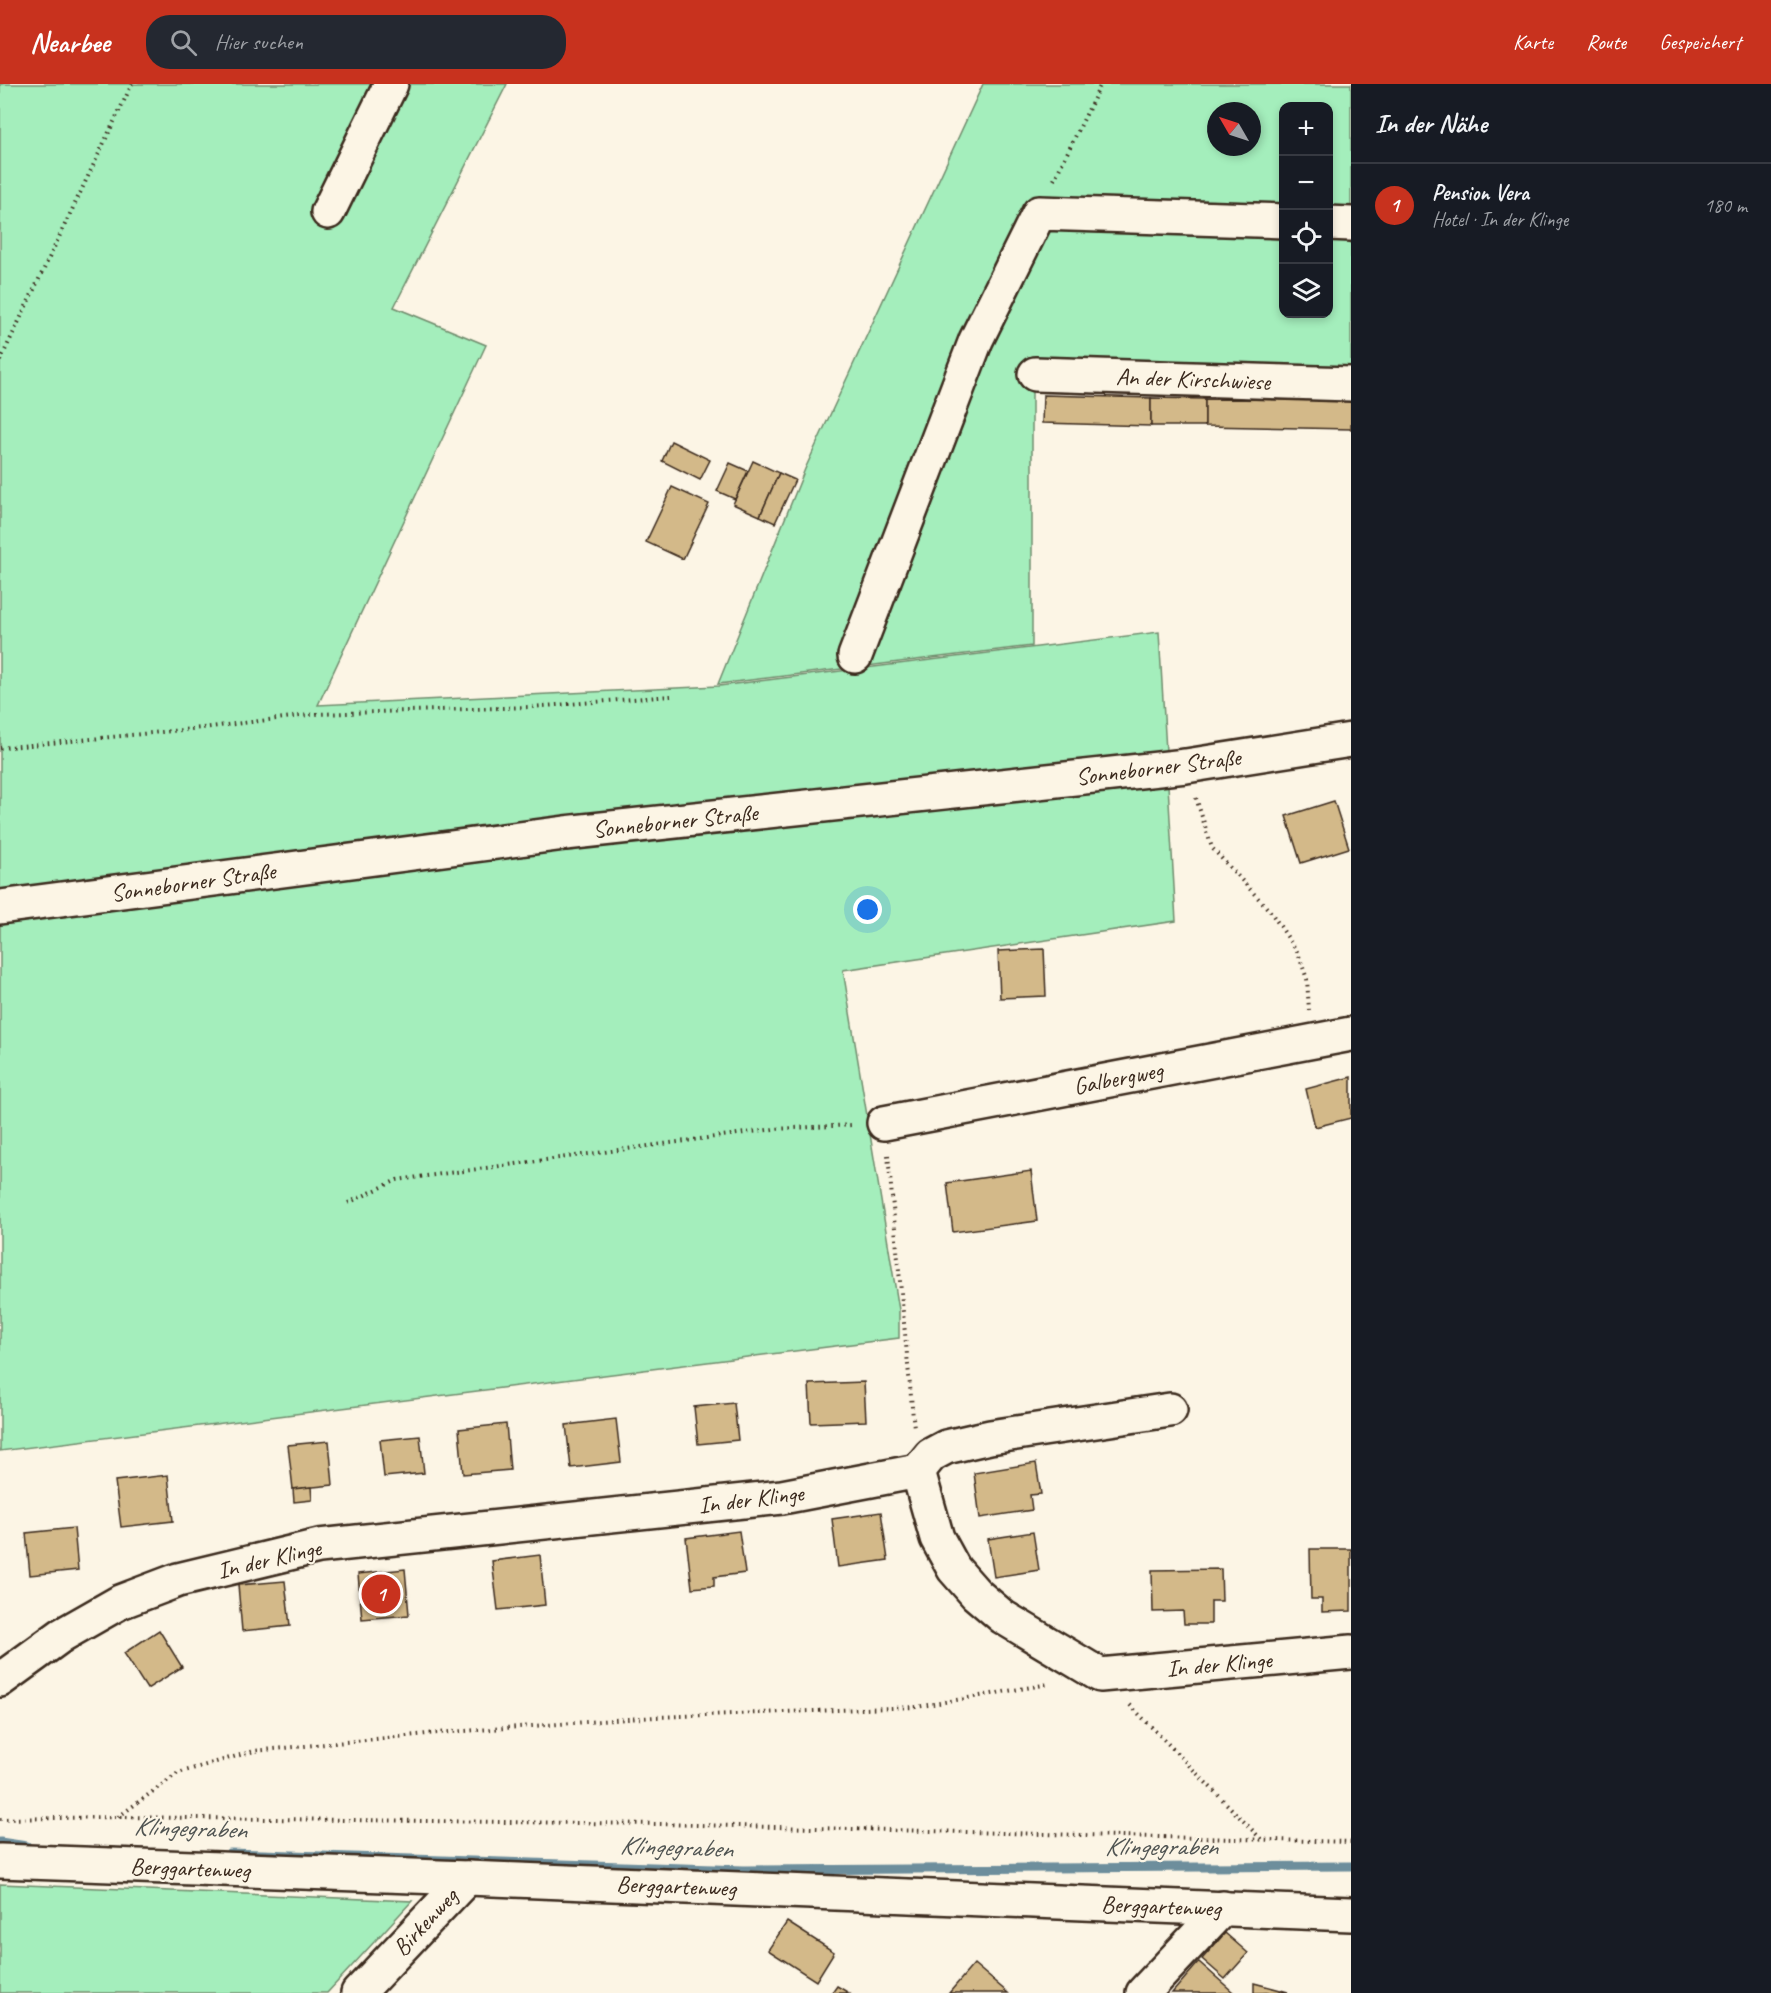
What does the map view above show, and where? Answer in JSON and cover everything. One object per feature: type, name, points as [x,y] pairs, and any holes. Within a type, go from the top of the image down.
[{"type":"street","points":[[328,212],[391,84]]},
{"type":"street","points":[[855,656],[976,340],[1039,213],[1279,221]]},
{"type":"street","points":[[1333,223],[1351,224]]},
{"type":"street","name":"An der Kirschwiese","points":[[1035,374],[1351,384]]},
{"type":"street","name":"Sonneborner Straße","points":[[0,907],[565,833],[1186,766],[1351,740]]},
{"type":"street","name":"Galbergweg","points":[[884,1123],[1351,1034]]},
{"type":"street","points":[[1100,1674],[1003,1617],[976,1594],[954,1569],[937,1538],[918,1471],[931,1455],[946,1447],[990,1437],[1170,1410]]},
{"type":"street","name":"In der Klinge","points":[[0,1680],[62,1635],[120,1602],[178,1580],[319,1546],[782,1497],[918,1471]]},
{"type":"street","name":"In der Klinge","points":[[1100,1674],[1351,1652]]},
{"type":"street","name":"Berggartenweg","points":[[0,1861],[1351,1914]]},
{"type":"street","name":"Birkenweg","points":[[358,1993],[467,1878]]},
{"type":"street","points":[[1143,1993],[1223,1908]]},
{"type":"path","points":[[0,361],[132,84]]},
{"type":"path","points":[[1039,213],[1101,84]]},
{"type":"path","points":[[0,748],[317,714],[531,707],[671,696]]},
{"type":"path","points":[[1186,766],[1212,848],[1270,911],[1298,953],[1307,979],[1311,1042]]},
{"type":"path","points":[[348,1203],[396,1180],[774,1129],[884,1123],[918,1471]]},
{"type":"path","points":[[117,1817],[178,1773],[254,1751],[437,1733],[654,1717],[916,1707],[1100,1674],[1262,1840]]},
{"type":"path","points":[[0,1819],[117,1817],[660,1824],[1351,1842]]},
{"type":"green space","points":[[0,84],[507,84],[394,307],[486,345],[318,705],[719,686],[1159,632],[1176,921],[843,970],[899,1310],[899,1338],[0,1451]]},
{"type":"green space","points":[[983,84],[1351,84],[1351,372],[1032,358],[1032,646],[718,684],[805,469]]},
{"type":"green space","points":[[0,1884],[412,1901],[327,1993],[0,1993]]},
{"type":"building","points":[[1043,395],[1151,398],[1151,426],[1042,423]]},
{"type":"building","points":[[1151,398],[1205,399],[1205,426],[1151,426]]},
{"type":"building","points":[[1205,399],[1351,400],[1351,429],[1205,426]]},
{"type":"building","points":[[671,441],[710,460],[700,480],[662,461]]},
{"type":"building","points":[[753,461],[779,473],[760,516],[733,504]]},
{"type":"building","points":[[730,463],[748,471],[735,499],[717,491]]},
{"type":"building","points":[[779,473],[795,480],[775,523],[760,516]]},
{"type":"building","points":[[672,487],[709,504],[683,559],[646,542]]},
{"type":"building","points":[[1334,801],[1349,848],[1301,863],[1286,816]]},
{"type":"building","points":[[1044,949],[1046,996],[1000,998],[998,951]]},
{"type":"building","points":[[1351,1077],[1351,1118],[1315,1127],[1306,1089]]},
{"type":"building","points":[[1031,1171],[1037,1221],[953,1232],[947,1183]]},
{"type":"building","points":[[864,1382],[866,1421],[811,1423],[809,1384]]},
{"type":"building","points":[[734,1403],[738,1440],[698,1444],[694,1407]]},
{"type":"building","points":[[616,1419],[621,1462],[571,1468],[566,1425]]},
{"type":"building","points":[[506,1424],[510,1470],[463,1474],[459,1429]]},
{"type":"building","points":[[420,1436],[424,1473],[384,1477],[380,1440]]},
{"type":"building","points":[[329,1441],[333,1485],[293,1489],[288,1445]]},
{"type":"building","points":[[1036,1463],[1041,1494],[1030,1495],[1032,1510],[980,1518],[974,1473]]},
{"type":"building","points":[[168,1475],[173,1521],[121,1527],[115,1481]]},
{"type":"building","points":[[311,1487],[312,1500],[294,1502],[293,1489]]},
{"type":"building","points":[[881,1512],[888,1560],[838,1567],[832,1519]]},
{"type":"building","points":[[74,1528],[78,1570],[30,1575],[26,1533]]},
{"type":"building","points":[[739,1531],[745,1573],[714,1577],[714,1586],[692,1588],[686,1538]]},
{"type":"building","points":[[1033,1532],[1039,1570],[994,1577],[988,1539]]},
{"type":"building","points":[[1310,1549],[1351,1549],[1351,1611],[1322,1612],[1322,1599],[1311,1599]]},
{"type":"building","points":[[540,1555],[545,1605],[498,1610],[492,1561]]},
{"type":"building","points":[[405,1569],[409,1615],[362,1619],[358,1574]]},
{"type":"building","points":[[1221,1569],[1222,1601],[1211,1601],[1211,1624],[1184,1624],[1183,1611],[1153,1612],[1152,1570]]},
{"type":"building","points":[[285,1581],[290,1626],[242,1631],[238,1585]]},
{"type":"building","points":[[159,1630],[182,1667],[147,1689],[124,1653]]},
{"type":"building","points":[[787,1922],[834,1952],[816,1981],[768,1950]]},
{"type":"building","points":[[1225,1933],[1248,1953],[1225,1979],[1202,1959]]},
{"type":"building","points":[[1199,1962],[1233,1992],[1172,1993]]},
{"type":"building","points":[[974,1964],[1008,1993],[949,1993]]},
{"type":"building","points":[[1254,1983],[1288,1992],[1254,1993]]},
{"type":"building","points":[[837,1986],[849,1993],[832,1993]]},
{"type":"waterway","name":"Klingegraben","points":[[0,1842],[27,1846]]},
{"type":"waterway","name":"Klingegraben","points":[[230,1853],[744,1870],[1351,1866]]},
{"type":"place","name":"Pension Vera","points":[[381,1594]]}]
